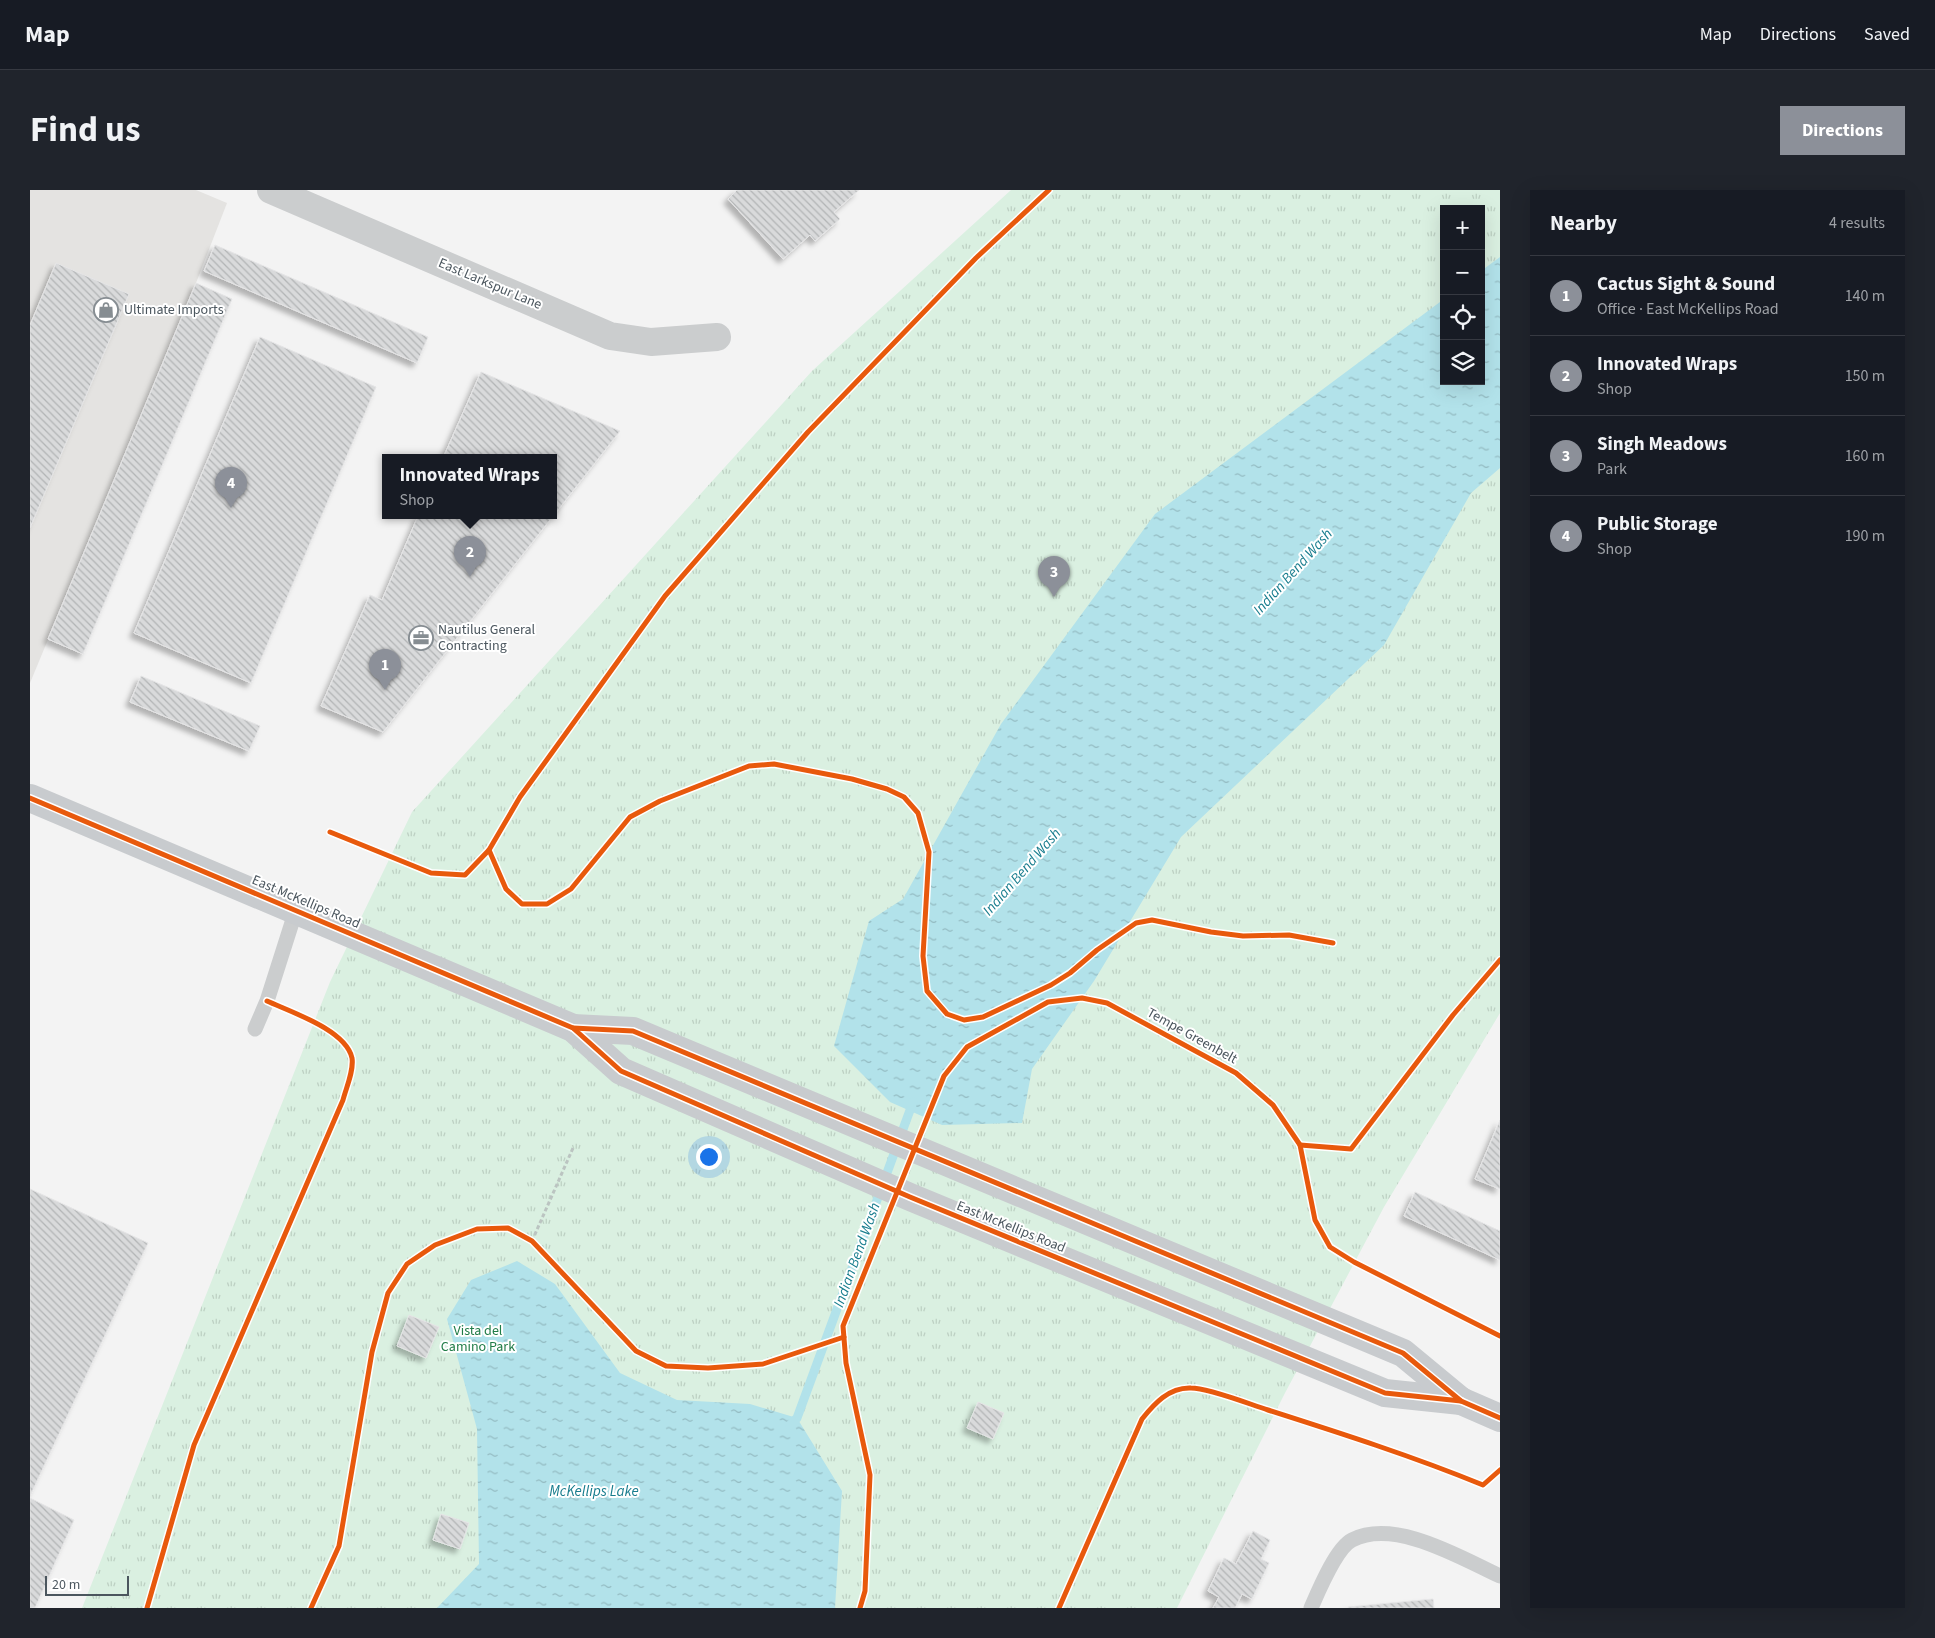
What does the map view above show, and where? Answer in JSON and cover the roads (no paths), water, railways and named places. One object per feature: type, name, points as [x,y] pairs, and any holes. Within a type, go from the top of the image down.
[{"type":"main road","name":"East McKellips Road","points":[[30,798],[573,1028],[621,1071],[910,1197],[1385,1393],[1461,1401]]},
{"type":"main road","name":"East McKellips Road","points":[[573,1028],[633,1031],[1403,1353],[1461,1401],[1500,1418]]},
{"type":"street","name":"East Larkspur Lane","points":[[271,190],[610,336],[651,342],[717,337]]},
{"type":"lane","points":[[256,1030],[268,1001],[296,910]]},
{"type":"lane","points":[[1311,1608],[1331,1564],[1351,1540],[1379,1534],[1418,1539],[1500,1576]]},
{"type":"water","points":[[1500,257],[1500,468],[1471,493],[1384,645],[1181,837],[1094,981],[1032,1069],[1022,1123],[942,1125],[890,1102],[834,1046],[869,921],[903,899],[1001,724],[1155,514],[1440,302],[1440,385],[1485,385],[1485,268]]},
{"type":"water","name":"McKellips Lake","points":[[517,1261],[555,1284],[620,1373],[677,1400],[750,1404],[797,1418],[842,1491],[835,1608],[437,1608],[479,1564],[477,1429],[447,1319],[471,1280]]},
{"type":"waterway","name":"Indian Bend Wash","points":[[790,1425],[797,1418],[913,1102]]},
{"type":"place","name":"Ultimate Imports","points":[[106,310]]},
{"type":"place","name":"Public Storage","points":[[231,508]]},
{"type":"place","name":"Innovated Wraps","points":[[470,577]]},
{"type":"place","name":"Singh Meadows","points":[[1054,597]]},
{"type":"place","name":"Nautilus General Contracting","points":[[421,638]]},
{"type":"place","name":"Cactus Sight & Sound","points":[[385,690]]},
{"type":"park label","name":"Vista del Camino Park","points":[[478,1340]]}]
